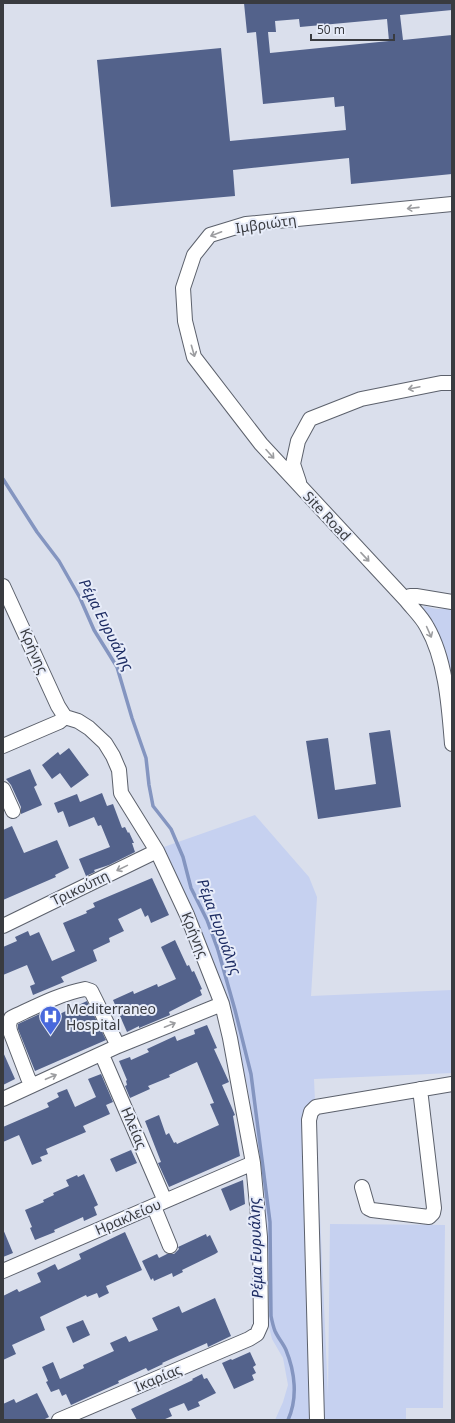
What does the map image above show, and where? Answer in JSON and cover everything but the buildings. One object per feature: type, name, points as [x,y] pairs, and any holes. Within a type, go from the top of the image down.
[{"type":"street","name":"Ιμβριώτη","points":[[300,487],[261,444],[194,357],[185,321],[183,288],[194,255],[210,234],[246,224],[452,204]]},
{"type":"street","name":"Site Road","points":[[406,600],[300,487],[293,464],[298,441],[310,419],[361,399],[441,383],[452,383]]},
{"type":"street","name":"Κρήνης","points":[[3,586],[58,706],[65,717],[78,721],[89,728],[105,743],[113,756],[119,770],[121,793],[157,850],[187,915],[222,1004],[230,1038],[253,1163],[260,1237],[261,1325],[257,1334]]},
{"type":"street","points":[[452,602],[416,596],[410,596],[406,600],[427,626],[441,662],[449,712],[452,744]]},
{"type":"street","points":[[3,746],[59,722],[65,717]]},
{"type":"street","points":[[3,789],[13,811]]},
{"type":"street","name":"Τρικούπη","points":[[3,926],[157,850]]},
{"type":"street","points":[[32,1085],[10,1032],[9,1025],[11,1018],[25,1011],[55,998],[85,989],[91,992],[96,1000],[118,1046]]},
{"type":"street","points":[[3,1099],[118,1046],[222,1004]]},
{"type":"street","name":"Ηλείας","points":[[102,1054],[160,1204],[170,1246]]},
{"type":"street","points":[[317,1420],[309,1120],[311,1112],[316,1107],[452,1084]]},
{"type":"street","points":[[362,1187],[368,1208],[372,1210],[429,1217],[433,1213],[434,1208],[420,1089]]},
{"type":"street","name":"Ηρακλείου","points":[[3,1272],[253,1163]]},
{"type":"street","name":"Ικαρίας","points":[[59,1420],[249,1339],[257,1334]]},
{"type":"shaded area","points":[[424,606],[436,609],[452,609],[452,678],[444,650],[423,609]]},
{"type":"shaded area","points":[[255,815],[309,877],[317,897],[311,996],[452,990],[452,1073],[314,1079],[328,1396],[330,1224],[445,1225],[443,1408],[406,1408],[406,1420],[275,1420],[283,1402],[288,1385],[283,1358],[272,1339],[269,1327],[266,1219],[259,1158],[248,1089],[229,1010],[206,943],[161,848]]},
{"type":"waterway","name":"Ρέμα Ευρυάλης","points":[[3,479],[37,532],[59,561],[80,598],[94,630],[117,667],[146,758],[153,806],[171,829],[183,857],[191,888],[207,920],[218,950],[251,1074],[270,1222],[271,1316],[275,1331],[289,1358],[292,1367],[294,1385],[293,1403],[288,1420]]},
{"type":"place","name":"Mediterraneo Hospital","points":[[50,1036]]}]
